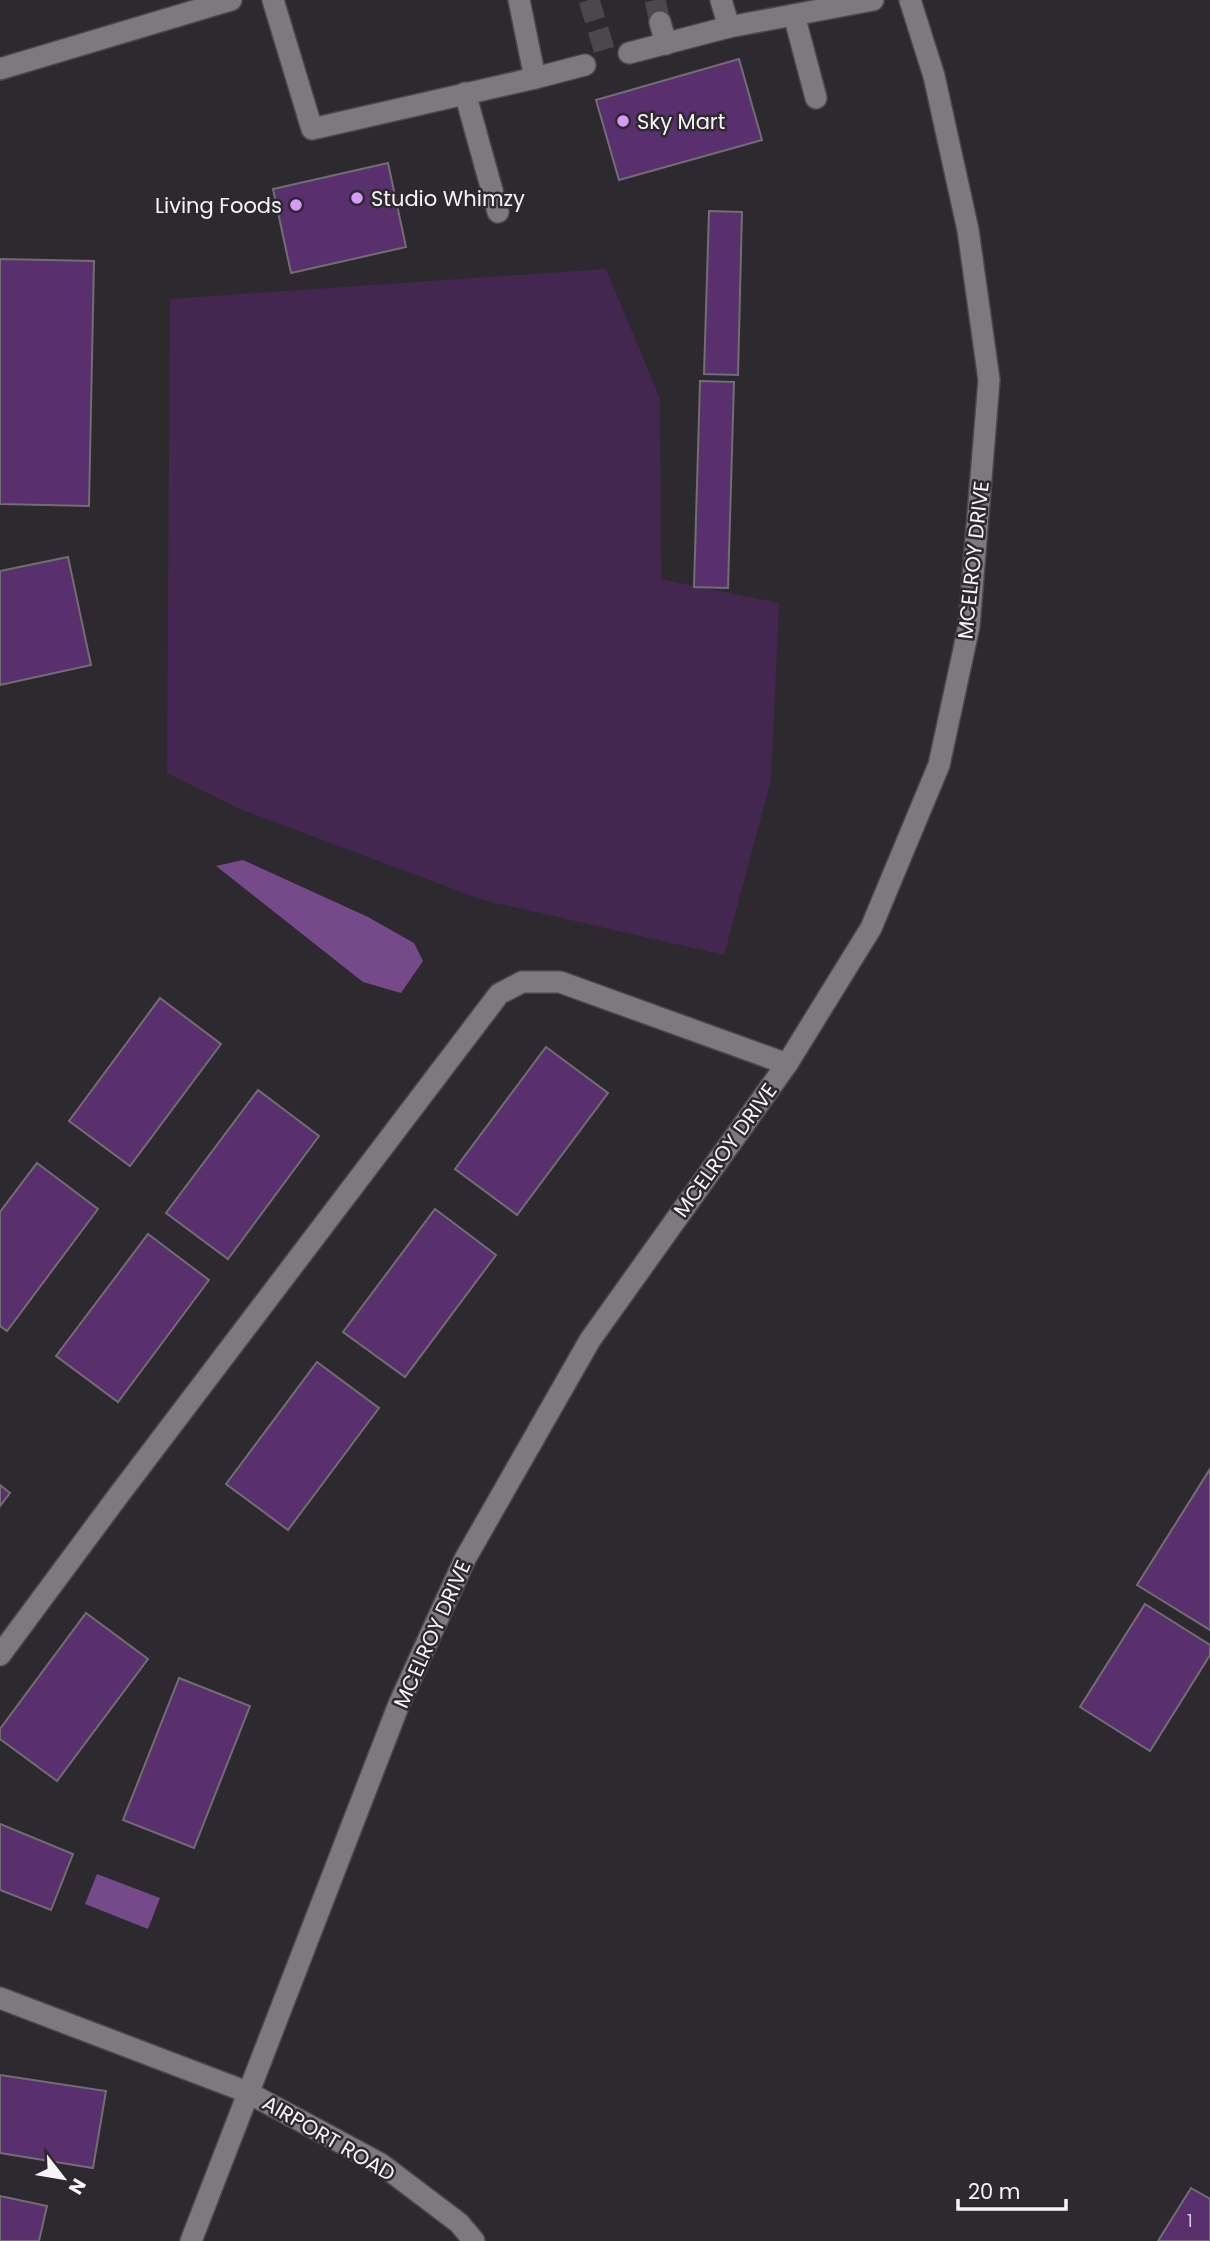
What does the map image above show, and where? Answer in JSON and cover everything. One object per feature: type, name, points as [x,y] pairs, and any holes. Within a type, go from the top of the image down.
[{"type":"street","points":[[0,69],[231,0]]},
{"type":"street","points":[[273,0],[312,129],[585,65]]},
{"type":"street","points":[[519,0],[535,78]]},
{"type":"street","points":[[722,0],[729,27]]},
{"type":"street","points":[[629,53],[729,27],[873,0]]},
{"type":"street","name":"MCELROY DRIVE","points":[[191,2241],[399,1704],[465,1559],[590,1340],[787,1064],[871,928],[939,765],[969,626],[989,380],[968,230],[934,76],[909,0]]},
{"type":"street","points":[[794,15],[816,99]]},
{"type":"street","points":[[660,22],[666,44]]},
{"type":"street","points":[[465,93],[498,212]]},
{"type":"street","points":[[0,1655],[134,1474],[499,995],[522,982],[560,982],[787,1064]]},
{"type":"street","name":"AIRPORT ROAD","points":[[0,1998],[247,2092],[381,2164],[458,2223],[474,2241]]},
{"type":"shaded area","points":[[606,269],[660,399],[661,579],[779,603],[771,780],[724,955],[483,900],[240,809],[167,773],[170,299]]},
{"type":"shaded area","points":[[243,860],[368,917],[414,943],[423,961],[401,993],[363,982],[216,866]]},
{"type":"shaded area","points":[[97,1874],[160,1898],[148,1929],[85,1904]]},
{"type":"building","points":[[739,59],[762,140],[619,180],[596,100]]},
{"type":"building","points":[[388,163],[406,247],[291,273],[273,189]]},
{"type":"building","points":[[709,211],[742,212],[738,375],[704,374]]},
{"type":"building","points":[[0,259],[94,261],[89,506],[0,504]]},
{"type":"building","points":[[700,381],[734,382],[728,588],[694,587]]},
{"type":"building","points":[[68,557],[91,665],[0,685],[0,571]]},
{"type":"building","points":[[160,998],[221,1044],[130,1166],[69,1121]]},
{"type":"building","points":[[546,1047],[608,1093],[517,1215],[455,1169]]},
{"type":"building","points":[[258,1090],[319,1136],[228,1259],[166,1213]]},
{"type":"building","points":[[37,1163],[98,1209],[7,1331],[0,1326],[0,1212]]},
{"type":"building","points":[[435,1209],[496,1255],[405,1377],[343,1332]]},
{"type":"building","points":[[148,1234],[209,1280],[118,1402],[56,1356]]},
{"type":"building","points":[[317,1362],[379,1408],[288,1530],[226,1484]]},
{"type":"building","points":[[1210,1469],[1210,1630],[1137,1585]]},
{"type":"building","points":[[0,1485],[10,1493],[0,1506]]},
{"type":"building","points":[[1145,1604],[1210,1645],[1210,1655],[1150,1751],[1080,1707]]},
{"type":"building","points":[[86,1613],[148,1659],[57,1781],[0,1739],[0,1729]]},
{"type":"building","points":[[179,1678],[250,1706],[194,1848],[123,1820]]},
{"type":"building","points":[[0,1824],[73,1854],[51,1910],[0,1890]]},
{"type":"building","points":[[0,2075],[106,2091],[93,2168],[0,2153]]},
{"type":"building","points":[[1191,2188],[1210,2199],[1210,2241],[1158,2241]]},
{"type":"building","points":[[0,2196],[47,2206],[39,2241],[0,2241]]},
{"type":"tunnel","points":[[589,0],[607,59]]},
{"type":"tunnel","points":[[655,0],[660,22]]},
{"type":"place","name":"Sky Mart","points":[[623,121]]},
{"type":"place","name":"Studio Whimzy","points":[[357,198]]},
{"type":"place","name":"Living Foods","points":[[296,205]]}]
